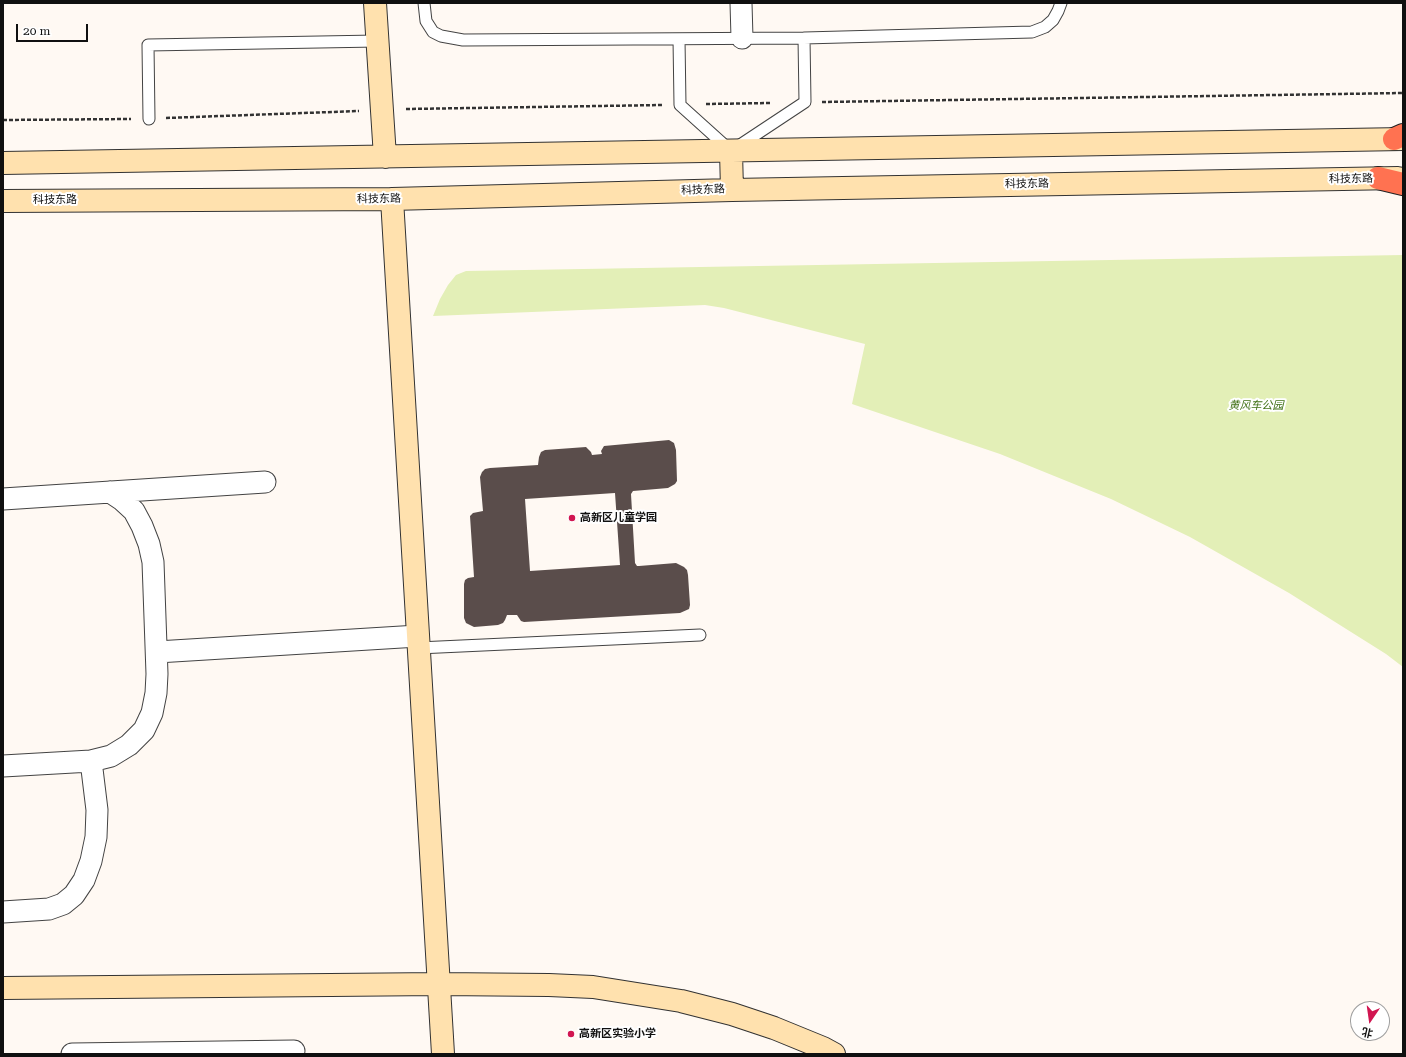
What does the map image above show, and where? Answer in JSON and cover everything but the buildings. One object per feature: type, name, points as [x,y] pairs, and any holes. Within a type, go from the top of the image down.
[{"type":"highway","points":[[1378,178],[1403,184]]},
{"type":"main road","points":[[375,3],[385,157]]},
{"type":"main road","points":[[3,163],[731,151],[1400,137]]},
{"type":"main road","points":[[731,151],[732,190]]},
{"type":"main road","name":"科技东路","points":[[3,201],[392,199],[732,190],[1403,178]]},
{"type":"main road","points":[[392,199],[444,1054]]},
{"type":"main road","points":[[3,988],[439,984],[593,987],[682,1001],[732,1014],[774,1028],[834,1054]]},
{"type":"street","points":[[741,3],[742,38]]},
{"type":"street","points":[[3,499],[265,482]]},
{"type":"street","points":[[3,766],[91,761],[111,756],[129,745],[144,730],[152,713],[156,693],[157,652],[153,570],[149,544],[142,526],[134,512],[122,500],[110,492]]},
{"type":"street","points":[[157,652],[418,642]]},
{"type":"street","points":[[3,912],[49,909],[63,904],[74,895],[84,880],[91,861],[96,837],[97,810],[91,761]]},
{"type":"street","points":[[72,1054],[294,1051]]},
{"type":"lane","points":[[424,3],[426,21],[433,32],[452,39],[463,40],[804,38],[1032,32],[1045,27],[1053,20],[1061,3]]},
{"type":"lane","points":[[679,39],[680,105],[731,151],[805,102],[804,38]]},
{"type":"lane","points":[[149,119],[148,45],[377,41]]},
{"type":"lane","points":[[418,642],[700,635]]},
{"type":"green space","name":"黄风车公园","points":[[1403,255],[1403,667],[1386,654],[1289,593],[1190,537],[1111,499],[1000,454],[852,404],[865,344],[724,308],[705,305],[433,316],[448,285],[456,275],[466,271]]},
{"type":"place","name":"高新区儿童学园","points":[[572,518]]},
{"type":"place","name":"高新区实验小学","points":[[571,1034]]}]
